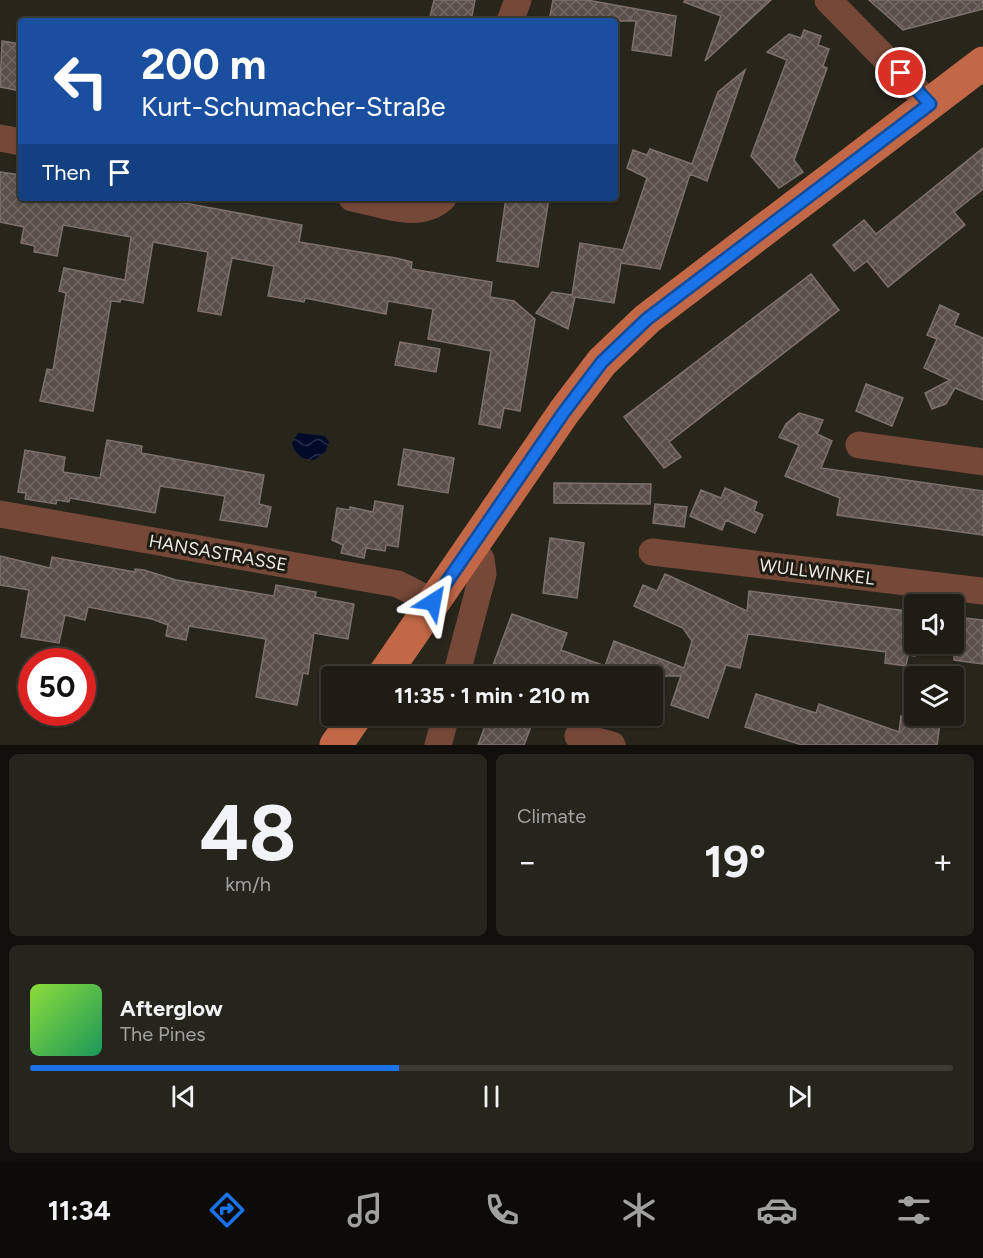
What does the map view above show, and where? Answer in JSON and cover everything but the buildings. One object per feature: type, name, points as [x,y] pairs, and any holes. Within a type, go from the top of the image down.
[{"type":"main road","points":[[390,666],[564,412],[602,362],[647,319],[983,63]]},
{"type":"main road","points":[[336,745],[349,726]]},
{"type":"street","points":[[511,18],[518,0]]},
{"type":"street","points":[[828,0],[930,104]]},
{"type":"street","points":[[0,138],[18,141]]},
{"type":"street","points":[[366,201],[414,211],[424,210],[438,201]]},
{"type":"street","points":[[859,445],[983,462]]},
{"type":"street","name":"HANSASTRASSE","points":[[0,514],[398,584],[433,602]]},
{"type":"street","points":[[459,666],[483,574],[481,559],[470,549]]},
{"type":"street","name":"WULLWINKEL","points":[[652,552],[983,591]]},
{"type":"street","points":[[438,745],[443,726]]},
{"type":"street","points":[[578,736],[612,745]]},
{"type":"water","points":[[298,433],[325,436],[329,442],[326,451],[314,460],[303,458],[297,453],[292,443]]},
{"type":"route","points":[[433,602],[564,412],[602,362],[647,319],[930,104],[901,73]]}]
